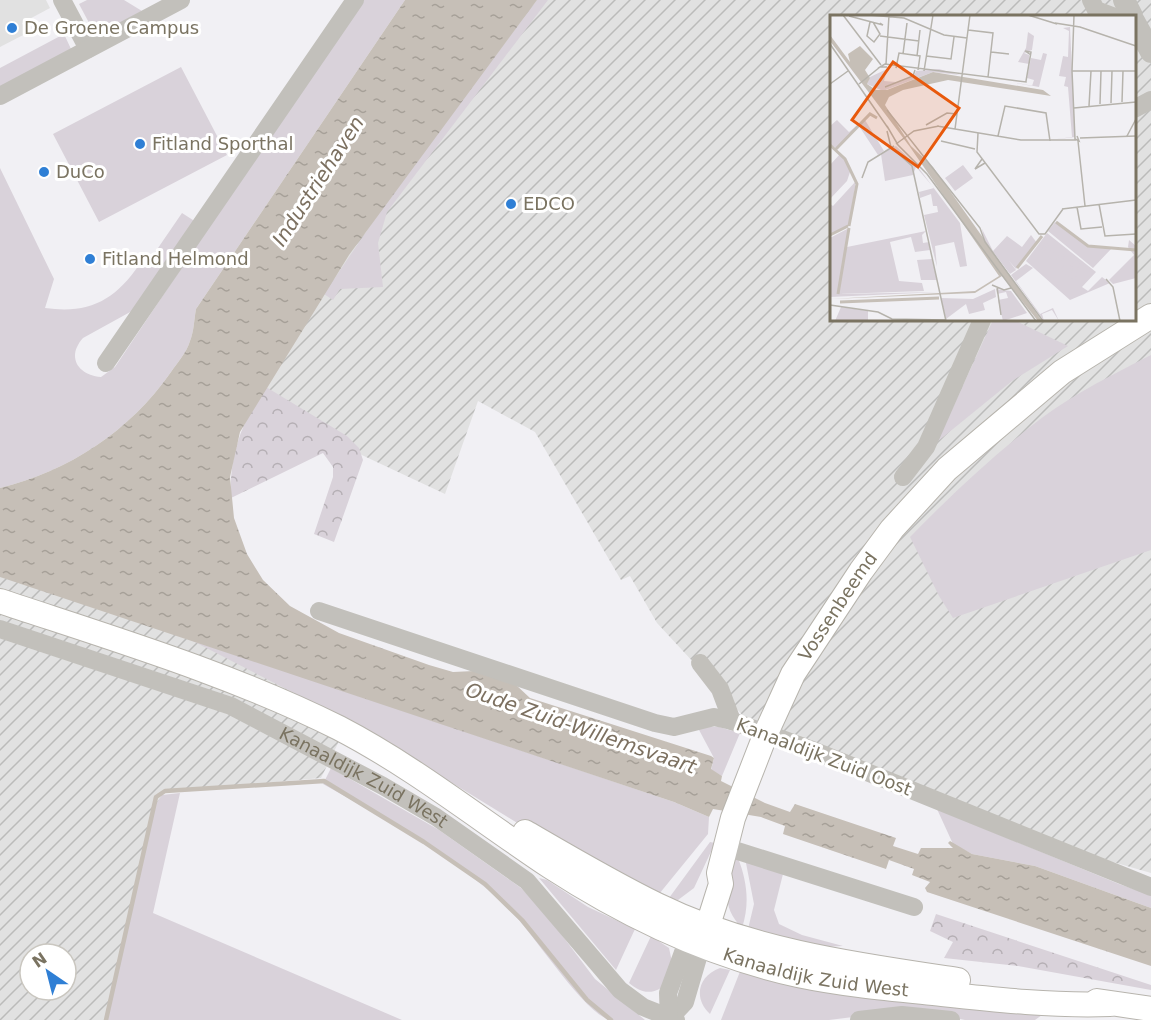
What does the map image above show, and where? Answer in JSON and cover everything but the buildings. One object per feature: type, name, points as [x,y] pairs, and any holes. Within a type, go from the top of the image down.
[{"type":"main road","name":"Vossenbeemd","points":[[698,932],[710,881],[719,873],[733,818],[788,684],[812,642],[892,529],[947,470],[1036,394],[1088,354],[1151,316]]},
{"type":"main road","name":"Vossenbeemd","points":[[1036,394],[1151,335]]},
{"type":"main road","name":"Kanaaldijk Zuid West","points":[[0,601],[130,644],[274,697],[406,766],[455,800],[484,808],[658,905],[698,932],[745,938],[844,964],[1151,1009]]},
{"type":"main road","name":"Kanaaldijk Zuid West","points":[[0,614],[73,638],[130,644]]},
{"type":"street","points":[[62,0],[88,49]]},
{"type":"street","points":[[0,96],[181,0]]},
{"type":"street","points":[[106,363],[356,0]]},
{"type":"street","points":[[1091,0],[1096,10],[1109,15]]},
{"type":"street","points":[[1124,0],[1132,15]]},
{"type":"street","points":[[1136,24],[1151,52]]},
{"type":"street","points":[[1136,108],[1151,100]]},
{"type":"street","points":[[903,477],[926,447],[982,321]]},
{"type":"street","name":"Kanaaldijk Zuid Oost","points":[[319,611],[655,723],[674,727],[714,717],[732,721],[1151,887]]},
{"type":"street","name":"Kanaaldijk Zuid West","points":[[0,629],[231,706],[383,786],[436,817],[527,881],[620,990],[643,1007],[672,1019]]},
{"type":"street","points":[[700,663],[720,689],[732,721]]},
{"type":"street","points":[[725,847],[914,907]]},
{"type":"street","points":[[672,1019],[668,993],[698,932]]},
{"type":"street","points":[[859,1020],[902,1015],[951,1020]]},
{"type":"shaded area","name":"De Groene Campus","points":[[0,0],[46,0],[50,8],[22,23],[27,33],[0,47]]},
{"type":"shaded area","points":[[494,0],[1151,0],[1151,873],[1040,841],[745,718],[657,623],[630,576],[621,580],[535,432],[478,401],[445,494],[234,395]]},
{"type":"shaded area","points":[[0,563],[374,670],[321,778],[164,792],[104,1020],[0,1020]]},
{"type":"green space","points":[[87,0],[124,0],[142,11],[96,36],[79,4]]},
{"type":"green space","points":[[361,0],[405,0],[196,309],[189,345],[171,372],[137,413],[96,446],[50,471],[0,488],[0,168],[54,279],[45,308],[87,307],[110,296],[120,288],[139,265],[145,267],[182,213],[196,222],[132,311],[83,338],[78,345],[75,352],[77,364],[86,373],[101,377],[115,367]]},
{"type":"green space","points":[[537,0],[548,0],[387,212],[378,243],[383,287],[340,289],[333,300],[324,294],[389,198]]},
{"type":"green space","points":[[64,34],[71,49],[0,87],[0,68]]},
{"type":"green space","name":"Fitland Sporthal","points":[[181,67],[227,155],[99,222],[53,134]]},
{"type":"green space","points":[[993,321],[1016,321],[1068,346],[1012,381],[937,442]]},
{"type":"green space","points":[[1151,355],[1151,550],[953,618],[939,596],[910,537],[974,475],[1043,417],[1082,391]]},
{"type":"green space","points":[[266,387],[347,436],[359,448],[363,460],[334,542],[314,534],[333,477],[333,467],[323,453],[231,498],[232,468],[238,440],[250,413]]},
{"type":"green space","points":[[185,637],[674,802],[709,817],[708,834],[655,899],[571,856],[366,730]]},
{"type":"green space","points":[[705,726],[740,733],[722,776],[711,770],[714,758],[698,728]]},
{"type":"green space","points":[[331,768],[439,830],[521,888],[543,910],[595,979],[645,1020],[609,1020],[597,1013],[570,985],[516,917],[486,888],[418,839],[323,784]]},
{"type":"green space","points":[[180,793],[153,913],[402,1020],[104,1020],[154,807],[162,795]]},
{"type":"green space","points":[[937,809],[1151,895],[1151,908],[1035,866],[972,854],[953,844]]},
{"type":"green space","points":[[710,842],[715,843],[694,888],[678,900],[669,898]]},
{"type":"green space","points":[[735,857],[738,858],[741,867],[746,893],[746,910],[742,928],[730,911],[727,895]]},
{"type":"green space","points":[[745,858],[784,870],[774,910],[779,924],[802,935],[843,946],[822,947],[748,929],[754,904]]},
{"type":"green space","points":[[539,878],[547,880],[588,907],[635,929],[616,970]]},
{"type":"green space","points":[[936,914],[1151,985],[1151,990],[1018,966],[944,958],[953,942],[930,931]]},
{"type":"green space","points":[[651,936],[669,948],[672,962],[661,988],[649,992],[637,989],[629,983]]},
{"type":"green space","points":[[720,968],[730,970],[710,1014],[701,1001],[700,988],[707,976]]},
{"type":"green space","points":[[741,969],[1049,1010],[1035,1020],[965,1020],[935,1014],[885,1013],[829,1020],[721,1020]]},
{"type":"water","points":[[405,0],[537,0],[349,255],[240,432],[230,477],[234,518],[247,554],[263,580],[290,606],[339,633],[453,672],[474,671],[515,684],[530,698],[711,756],[714,758],[711,769],[722,776],[721,781],[765,803],[790,812],[795,804],[896,838],[893,846],[918,854],[921,848],[953,848],[948,843],[950,841],[972,854],[1035,866],[1151,908],[1151,966],[927,892],[925,888],[930,882],[912,875],[914,869],[889,860],[886,869],[783,834],[785,826],[761,817],[713,809],[709,817],[674,802],[0,577],[0,488],[50,471],[96,446],[137,413],[155,393],[189,345],[196,309]]},
{"type":"waterway","points":[[106,1020],[156,797],[165,791],[324,781],[424,842],[485,884],[522,920],[587,1000],[611,1020]]},
{"type":"place","name":"De Groene Campus","points":[[12,28]]},
{"type":"place","name":"Fitland Sporthal","points":[[140,144]]},
{"type":"place","name":"DuCo","points":[[44,172]]},
{"type":"place","name":"EDCO","points":[[511,204]]},
{"type":"place","name":"Fitland Helmond","points":[[90,259]]},
{"type":"water label","name":"Industriehaven","points":[[318,181]]},
{"type":"water label","name":"Oude Zuid-Willemsvaart","points":[[581,728]]}]
